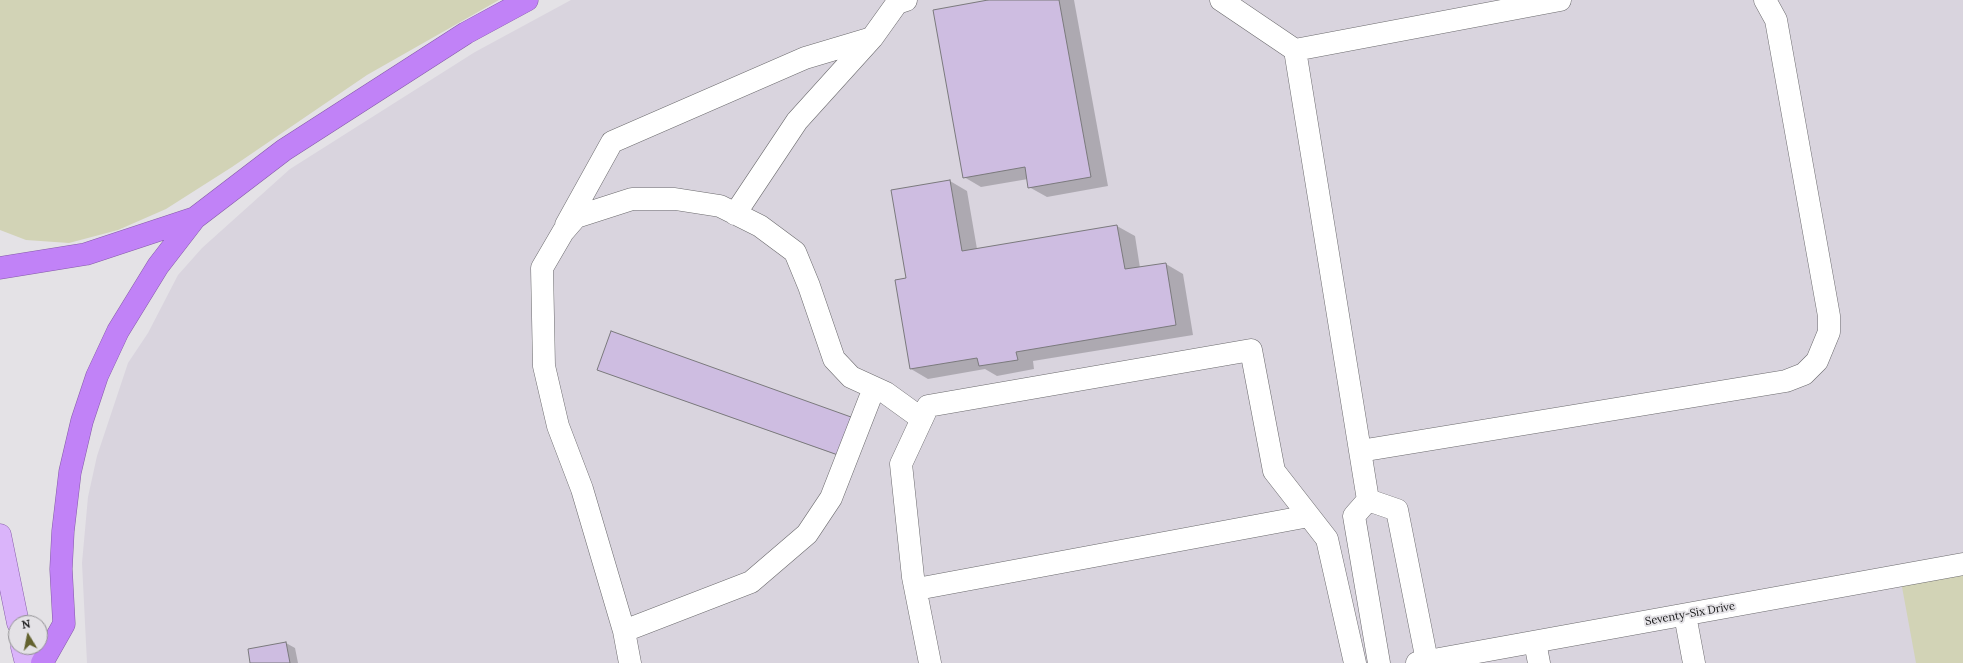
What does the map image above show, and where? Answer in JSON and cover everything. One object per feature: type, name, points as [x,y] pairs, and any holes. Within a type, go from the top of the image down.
[{"type":"highway","points":[[42,663],[64,624],[62,569],[63,531],[70,472],[82,421],[96,376],[118,331],[158,266],[195,218],[284,150],[466,33],[527,0]]},
{"type":"highway","points":[[0,268],[86,254],[195,218]]},
{"type":"main road","points":[[0,536],[16,615]]},
{"type":"street","points":[[735,214],[797,122],[872,38],[897,3],[906,0]]},
{"type":"street","points":[[1221,0],[1295,50],[1560,0]]},
{"type":"street","points":[[1360,451],[1786,381],[1804,374],[1817,361],[1829,332],[1829,316],[1776,20],[1765,0]]},
{"type":"street","points":[[630,663],[624,631],[582,489],[558,426],[544,366],[542,268],[612,142],[805,58],[872,38]]},
{"type":"street","points":[[1295,50],[1368,500]]},
{"type":"street","points":[[563,232],[576,217],[632,199],[675,199],[720,206],[760,226],[795,252],[809,286],[834,359],[851,377],[886,394],[922,419]]},
{"type":"street","points":[[930,663],[917,589],[913,577],[901,464],[928,406],[1251,350],[1274,471],[1327,539],[1356,663]]},
{"type":"street","points":[[624,631],[751,582],[807,534],[831,498],[874,388]]},
{"type":"street","points":[[1368,500],[1397,510],[1422,662]]},
{"type":"street","points":[[1368,500],[1354,516],[1379,663]]},
{"type":"street","points":[[917,589],[1309,516]]},
{"type":"street","name":"Seventy-Six Drive","points":[[1422,662],[1963,564]]},
{"type":"street","points":[[1685,615],[1694,663]]},
{"type":"street","points":[[1535,642],[1539,663]]},
{"type":"shaded area","points":[[571,0],[1963,0],[1963,663],[87,663],[82,563],[88,497],[97,456],[128,363],[148,333],[178,275],[202,248],[290,169],[475,52]]},
{"type":"green space","points":[[0,0],[499,0],[367,75],[232,167],[166,209],[118,230],[69,243],[26,240],[0,230]]},
{"type":"green space","points":[[1963,564],[1963,663],[1916,663],[1900,576]]},
{"type":"building","points":[[988,0],[1059,0],[1091,177],[1028,188],[1025,167],[963,178],[933,10]]},
{"type":"building","points":[[950,180],[962,251],[1117,225],[1125,269],[1166,263],[1176,325],[1016,352],[1018,360],[979,366],[977,358],[910,369],[895,280],[906,278],[891,190]]},
{"type":"building","points":[[611,331],[851,417],[838,455],[597,370]]},
{"type":"building","points":[[286,642],[290,663],[250,663],[248,649]]}]
